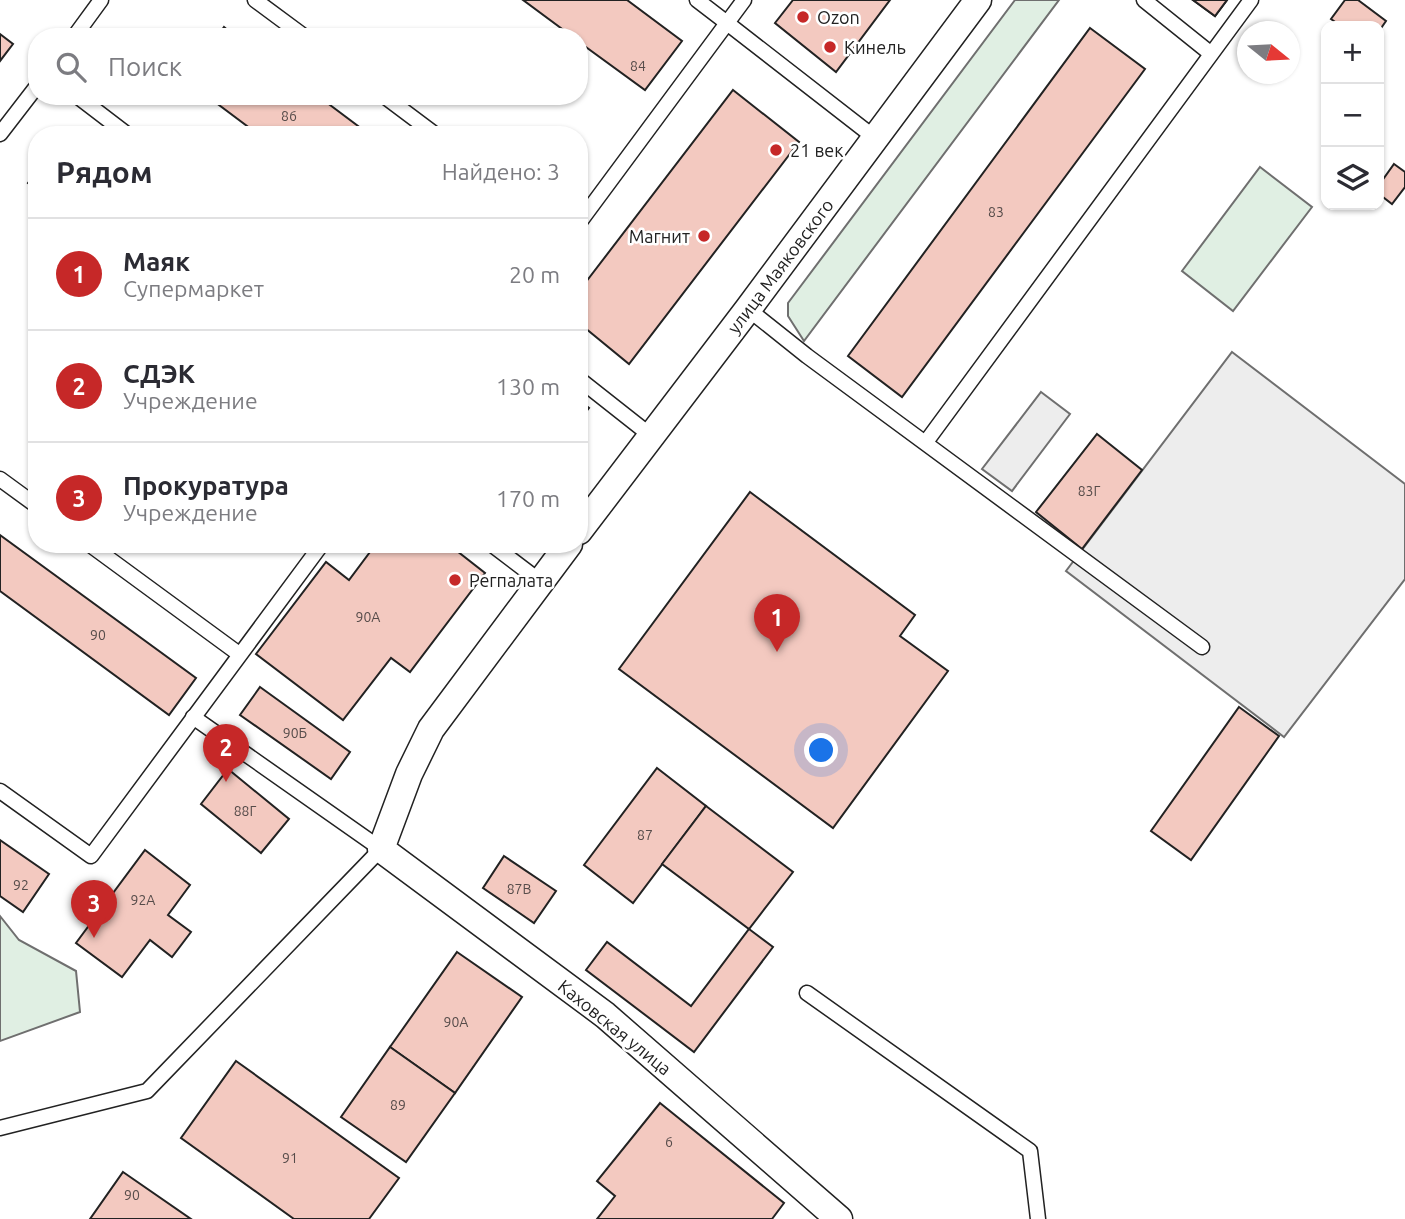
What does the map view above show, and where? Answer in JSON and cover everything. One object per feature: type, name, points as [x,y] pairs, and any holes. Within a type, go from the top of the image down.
[{"type":"street","name":"улица Маяковского","points":[[588,519],[978,0]]},
{"type":"street","points":[[381,849],[409,774],[431,729],[562,553]]},
{"type":"street","name":"Каховская улица","points":[[381,849],[605,1015],[839,1219]]},
{"type":"lane","points":[[81,28],[101,0]]},
{"type":"lane","points":[[256,0],[293,28]]},
{"type":"lane","points":[[697,0],[875,138]]},
{"type":"lane","points":[[588,211],[744,0]]},
{"type":"lane","points":[[1144,0],[1210,53]]},
{"type":"lane","points":[[926,442],[1251,0]]},
{"type":"lane","points":[[0,134],[28,98]]},
{"type":"lane","points":[[89,105],[116,126]]},
{"type":"lane","points":[[396,105],[424,126]]},
{"type":"lane","points":[[748,309],[807,356],[1202,647]]},
{"type":"lane","points":[[588,386],[650,435]]},
{"type":"lane","points":[[0,479],[28,499]]},
{"type":"lane","points":[[101,553],[239,654]]},
{"type":"lane","points":[[0,791],[91,856],[315,553]]},
{"type":"lane","points":[[503,553],[541,582]]},
{"type":"lane","points":[[0,1128],[147,1091],[381,849],[193,717]]},
{"type":"lane","points":[[807,993],[1030,1152],[1038,1219]]},
{"type":"green space","points":[[1015,0],[1059,0],[804,341],[788,316],[788,303]]},
{"type":"green space","points":[[1260,167],[1312,207],[1233,311],[1182,271]]},
{"type":"green space","points":[[0,916],[19,940],[76,971],[80,1012],[0,1041]]},
{"type":"shaded area","points":[[1232,352],[1405,484],[1405,579],[1284,737],[1066,571]]},
{"type":"shaded area","points":[[1041,392],[1070,414],[1012,491],[982,469]]},
{"type":"building","points":[[523,0],[627,0],[682,41],[645,90],[588,49],[588,28],[561,28]]},
{"type":"building","name":"Кинель","points":[[793,0],[890,0],[836,72],[775,23]]},
{"type":"building","points":[[1193,0],[1227,0],[1215,16]]},
{"type":"building","points":[[1193,0],[1227,0],[1215,16]]},
{"type":"building","points":[[1345,0],[1358,0],[1386,21],[1384,24],[1384,21],[1331,19]]},
{"type":"building","points":[[1090,28],[1145,69],[902,397],[848,356]]},
{"type":"building","points":[[0,34],[13,44],[0,61]]},
{"type":"building","points":[[733,90],[799,142],[629,364],[588,330],[588,279]]},
{"type":"building","points":[[219,105],[330,105],[358,126],[247,126]]},
{"type":"building","points":[[1394,164],[1405,172],[1405,187],[1392,204],[1384,198],[1384,178]]},
{"type":"building","points":[[1097,434],[1142,470],[1082,549],[1036,512]]},
{"type":"building","points":[[750,492],[915,615],[900,636],[948,671],[833,828],[619,669]]},
{"type":"building","points":[[0,535],[196,678],[169,715],[0,591]]},
{"type":"building","points":[[369,553],[459,553],[485,573],[410,672],[391,658],[343,720],[256,654],[326,562],[349,580]]},
{"type":"building","points":[[260,687],[350,752],[331,779],[240,715]]},
{"type":"building","points":[[1239,707],[1279,736],[1191,860],[1151,831]]},
{"type":"building","points":[[657,768],[706,806],[633,903],[584,865]]},
{"type":"building","points":[[228,769],[289,819],[261,853],[201,804]]},
{"type":"building","points":[[706,806],[793,872],[749,929],[662,864]]},
{"type":"building","points":[[0,840],[49,874],[23,912],[0,896]]},
{"type":"building","points":[[145,850],[190,885],[168,915],[191,932],[172,957],[150,940],[122,977],[76,943]]},
{"type":"building","points":[[504,856],[556,891],[534,923],[483,888]]},
{"type":"building","points":[[749,929],[773,947],[694,1052],[586,970],[607,942],[691,1006]]},
{"type":"building","points":[[457,952],[522,997],[455,1093],[390,1047]]},
{"type":"building","points":[[390,1047],[455,1093],[406,1162],[341,1117]]},
{"type":"building","points":[[236,1061],[399,1178],[369,1219],[294,1219],[181,1138]]},
{"type":"building","points":[[660,1103],[784,1203],[772,1219],[597,1219],[615,1196],[597,1181]]},
{"type":"building","points":[[123,1172],[191,1219],[90,1219]]},
{"type":"place","name":"Ozon","points":[[803,17]]},
{"type":"place","name":"Кинель","points":[[830,47]]},
{"type":"place","name":"21 век","points":[[776,150]]},
{"type":"place","name":"Магнит","points":[[704,236]]},
{"type":"place","name":"Регпалата","points":[[455,580]]},
{"type":"place","name":"Маяк","points":[[777,652]]},
{"type":"place","name":"СДЭК","points":[[226,782]]},
{"type":"place","name":"Прокуратура","points":[[94,938]]}]
